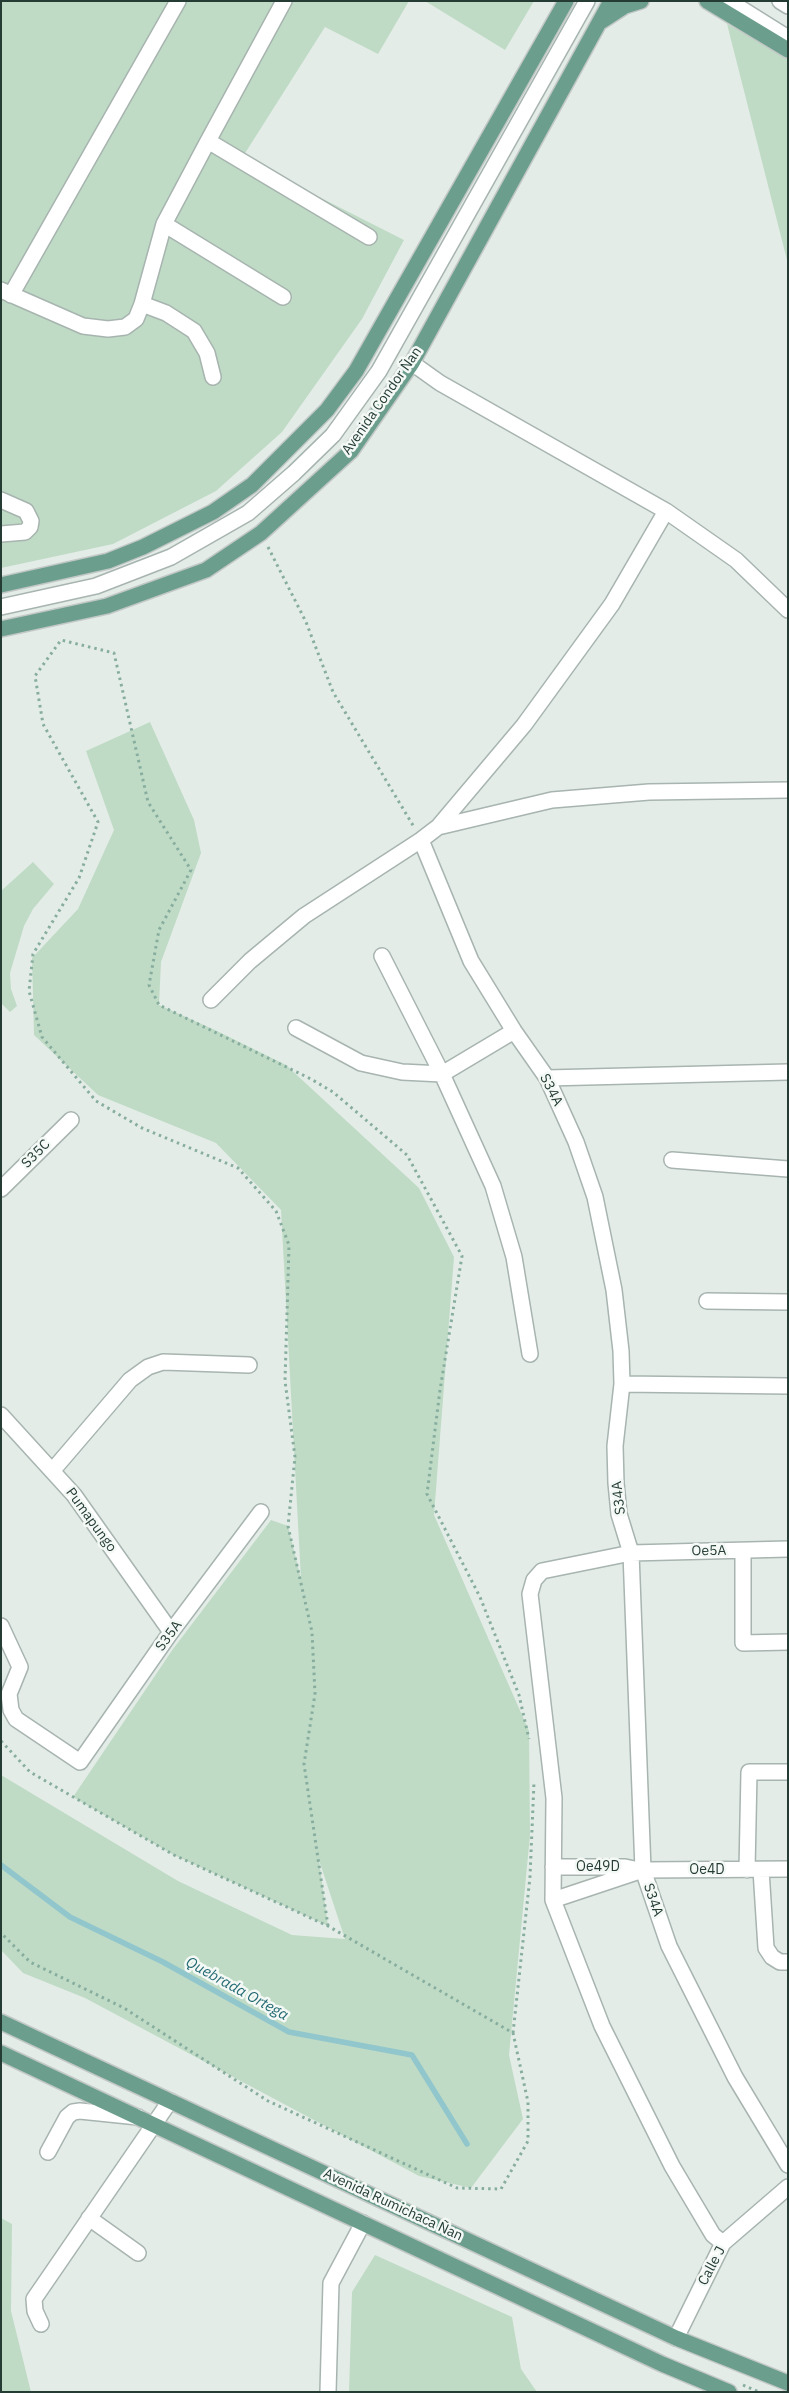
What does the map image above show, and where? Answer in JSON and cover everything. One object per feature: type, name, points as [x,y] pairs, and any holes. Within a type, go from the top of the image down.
[{"type":"main road","name":"Avenida Condor Ñan","points":[[1,629],[108,606],[206,570],[261,533],[351,451],[412,363],[611,1]]},
{"type":"main road","points":[[599,23],[625,6],[641,1]]},
{"type":"main road","points":[[697,1],[718,4],[788,50]]},
{"type":"main road","points":[[1,585],[108,561],[143,547],[213,512],[252,485],[327,410],[356,371],[565,2]]},
{"type":"main road","name":"Avenida Rumichaca Ñan","points":[[1,2022],[676,2338],[788,2383]]},
{"type":"main road","name":"Avenida Rumichaca Ñan","points":[[1,2053],[662,2364],[728,2392]]},
{"type":"street","points":[[178,1],[6,293],[83,326],[108,329],[125,327],[136,319],[142,304],[164,224],[284,1]]},
{"type":"street","points":[[1,607],[96,586],[171,557],[248,513],[294,473],[333,435],[379,371],[588,1]]},
{"type":"street","points":[[780,1],[788,6]]},
{"type":"street","points":[[718,4],[788,38]]},
{"type":"street","points":[[208,141],[369,237]]},
{"type":"street","points":[[164,224],[283,296]]},
{"type":"street","points":[[142,304],[166,313],[194,332],[207,353],[213,377]]},
{"type":"street","points":[[412,363],[440,382],[666,511],[736,560],[788,610]]},
{"type":"street","points":[[1,500],[26,511],[31,521],[30,527],[25,532],[1,534]]},
{"type":"street","points":[[211,1000],[250,961],[304,916],[421,840],[438,826],[524,726],[612,604],[666,511]]},
{"type":"street","points":[[438,826],[552,800],[649,792],[788,790]]},
{"type":"street","name":"S34A","points":[[421,840],[471,960],[514,1031],[547,1078],[576,1142],[595,1197],[614,1290],[622,1384],[616,1446],[616,1483],[619,1514],[631,1553],[643,1870],[669,1946],[735,2077],[788,2165]]},
{"type":"street","points":[[382,956],[442,1074],[493,1186],[514,1257],[530,1354]]},
{"type":"street","points":[[296,1028],[361,1063],[402,1072],[442,1074],[514,1031]]},
{"type":"street","points":[[547,1078],[788,1072]]},
{"type":"street","name":"S35C","points":[[1,1189],[71,1120]]},
{"type":"street","points":[[672,1160],[788,1169]]},
{"type":"street","points":[[707,1301],[788,1302]]},
{"type":"street","points":[[53,1470],[130,1380],[148,1367],[162,1362],[249,1365]]},
{"type":"street","points":[[622,1384],[788,1386]]},
{"type":"street","name":"Pumapungo","points":[[1,1415],[74,1494],[172,1632]]},
{"type":"street","name":"S35A","points":[[1,1626],[20,1667],[9,1694],[11,1710],[16,1718],[80,1762],[260,1512]]},
{"type":"street","name":"Oe5A","points":[[553,1867],[554,1798],[530,1594],[534,1580],[542,1571],[631,1553],[788,1549]]},
{"type":"street","points":[[743,1551],[743,1643],[788,1642]]},
{"type":"street","points":[[788,1772],[749,1772],[754,1870],[766,1948],[772,1957],[780,1962],[788,1962]]},
{"type":"street","points":[[553,1867],[553,1900],[602,2026],[672,2166],[714,2235],[723,2243]]},
{"type":"street","name":"Oe49D","points":[[553,1867],[624,1867],[643,1870]]},
{"type":"street","name":"Oe4D","points":[[626,1876],[643,1870],[788,1869]]},
{"type":"street","name":"Oe49D","points":[[553,1900],[626,1876]]},
{"type":"street","points":[[41,2324],[35,2311],[34,2299],[89,2218],[146,2121],[170,2101]]},
{"type":"street","points":[[48,2152],[67,2118],[73,2112],[80,2111],[146,2121]]},
{"type":"street","name":"Calle J","points":[[676,2338],[723,2243],[788,2187]]},
{"type":"street","points":[[89,2218],[138,2253]]},
{"type":"street","points":[[328,2392],[331,2283],[363,2223]]},
{"type":"path","points":[[261,533],[306,622],[333,692],[421,840]]},
{"type":"path","points":[[328,1926],[304,1764],[315,1694],[312,1632],[288,1526],[295,1457],[285,1381],[289,1245],[276,1211],[238,1168],[187,1145],[142,1128],[96,1101],[42,1037],[29,991],[33,954],[79,878],[98,822],[43,724],[35,676],[61,640],[114,653],[148,802],[191,870],[159,930],[148,985],[159,1005],[311,1079],[333,1092],[407,1155],[462,1256],[440,1390],[427,1494],[480,1597],[519,1695],[531,1748]]},
{"type":"path","points":[[1,1741],[30,1772],[174,1855],[328,1926],[514,2033]]},
{"type":"path","points":[[1,1933],[30,1962],[124,2008],[268,2101],[457,2188],[501,2189],[528,2141],[528,2102],[514,2033],[530,1876],[534,1775]]},
{"type":"green space","points":[[1,1],[409,1],[378,54],[325,27],[242,158],[404,240],[362,319],[282,432],[216,491],[113,544],[1,568]]},
{"type":"green space","points":[[425,1],[534,1],[505,50]]},
{"type":"green space","points":[[727,24],[788,57],[788,264]]},
{"type":"green space","points":[[150,722],[194,820],[201,853],[161,962],[159,1005],[286,1065],[419,1188],[454,1257],[434,1515],[529,1731],[530,1835],[509,2055],[523,2119],[471,2188],[419,2176],[85,1998],[23,1973],[1,1950],[1,1775],[178,1881],[292,1935],[345,1939],[319,1860],[328,1926],[174,1855],[73,1797],[173,1649],[271,1520],[288,1526],[301,1579],[281,1210],[216,1143],[98,1095],[34,1035],[32,958],[78,909],[114,830],[86,751]]},
{"type":"green space","points":[[33,862],[54,884],[33,909],[24,926],[10,973],[11,989],[17,1006],[10,1012],[1,1003],[1,891]]},
{"type":"green space","points":[[1,2218],[12,2224],[11,2311],[31,2392],[1,2392]]},
{"type":"green space","points":[[375,2255],[512,2317],[521,2369],[537,2392],[349,2392],[352,2292]]},
{"type":"waterway","name":"Quebrada Ortega","points":[[1,1865],[70,1917],[163,1962],[289,2032],[412,2055],[467,2144]]}]
